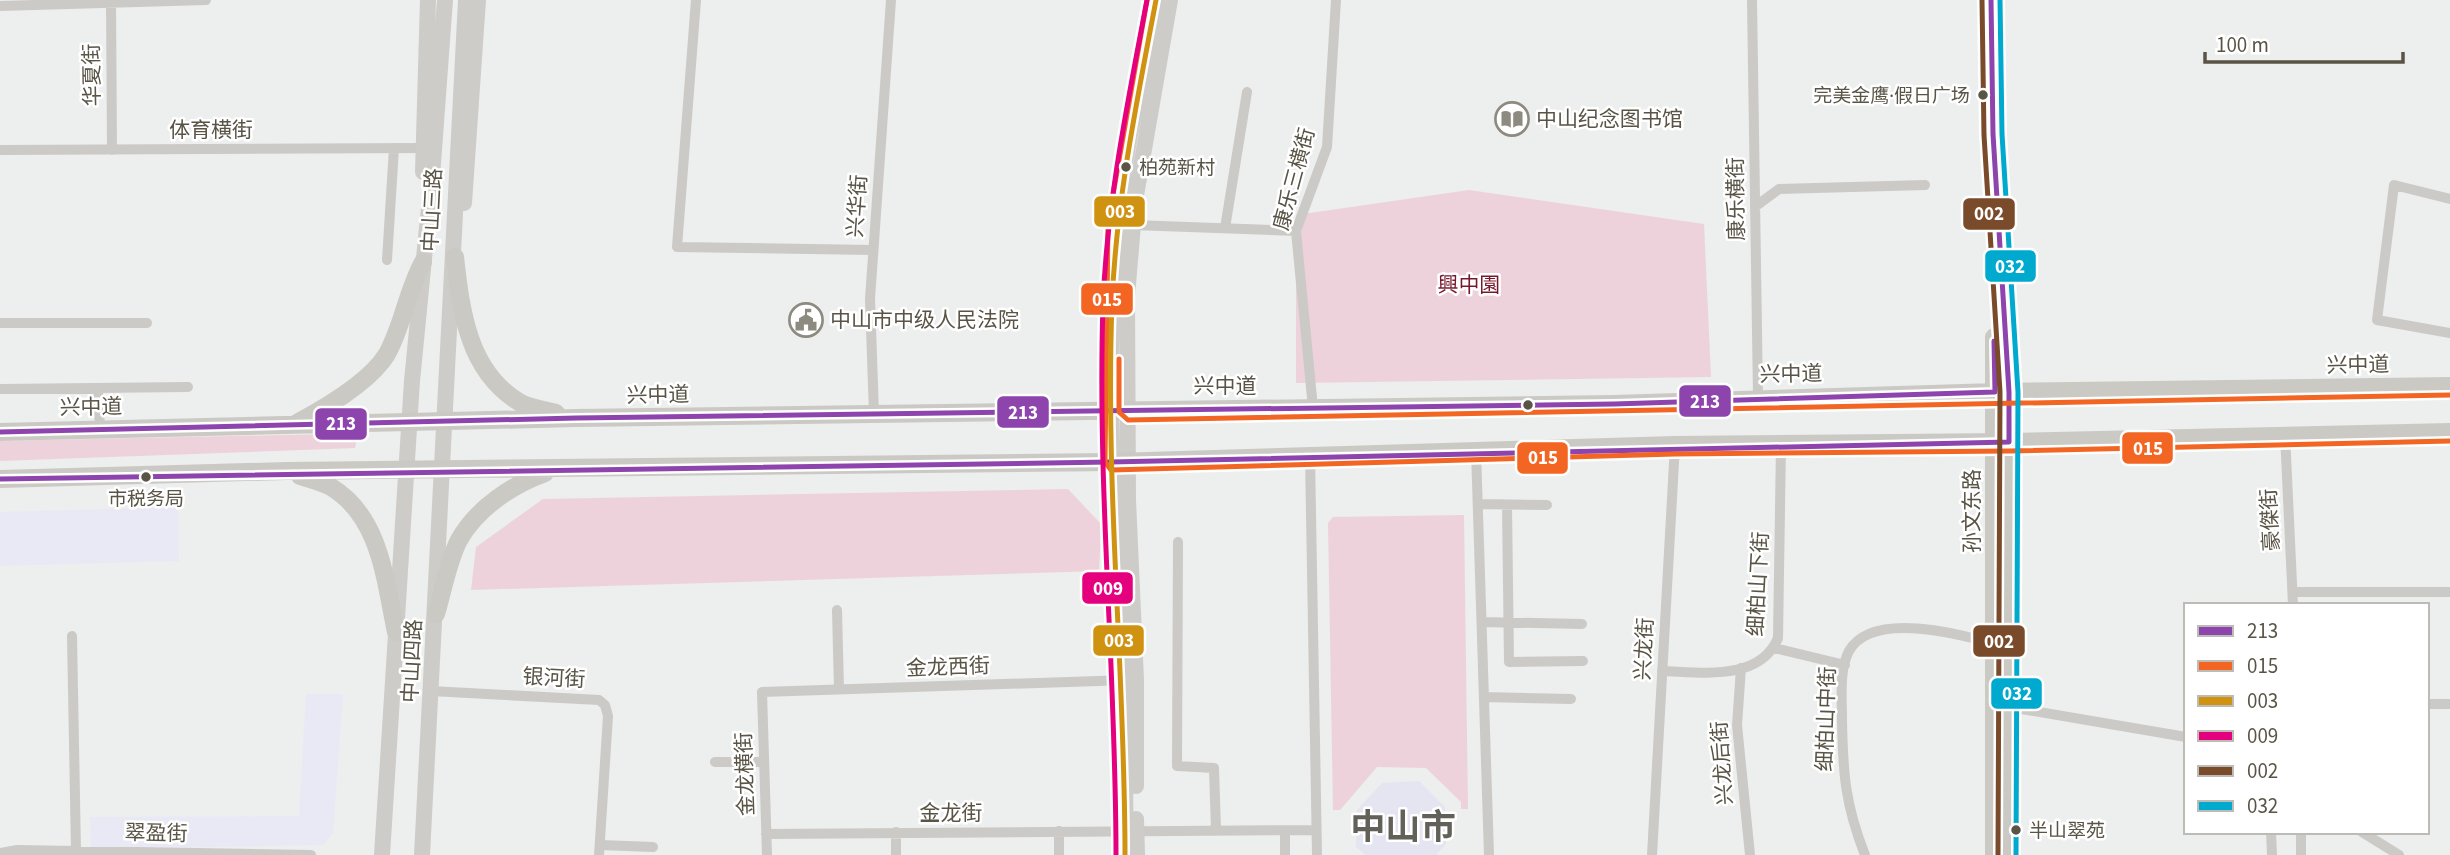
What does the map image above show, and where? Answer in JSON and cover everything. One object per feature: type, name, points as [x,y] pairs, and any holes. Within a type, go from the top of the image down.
[{"type":"main road","name":"中山三路","points":[[423,262],[423,148],[428,0]]},
{"type":"main road","name":"中山三路","points":[[405,470],[445,0]]},
{"type":"main road","name":"中山三路","points":[[444,470],[466,0]]},
{"type":"main road","name":"中山三路","points":[[452,260],[465,194],[478,0]]},
{"type":"main road","points":[[1137,855],[1131,830],[1130,680],[1117,223],[1156,0]]},
{"type":"main road","points":[[1121,412],[1133,225],[1170,0]]},
{"type":"main road","name":"孙文东路","points":[[1980,0],[2002,392]]},
{"type":"main road","name":"孙文东路","points":[[1991,0],[2010,707],[2007,855]]},
{"type":"main road","points":[[452,260],[475,356],[499,386],[520,404],[576,418]]},
{"type":"main road","points":[[293,425],[334,403],[386,355],[413,279],[423,262]]},
{"type":"main road","name":"兴中道","points":[[0,432],[576,418],[1614,404],[1758,397],[2450,386]]},
{"type":"main road","points":[[0,478],[287,471],[1122,461],[1675,446],[2450,432]]},
{"type":"main road","name":"孙文东路","points":[[1994,855],[1995,643],[2002,442]]},
{"type":"main road","points":[[436,614],[459,540],[482,512],[516,484],[561,468]]},
{"type":"main road","name":"中山四路","points":[[382,855],[405,470]]},
{"type":"main road","name":"中山四路","points":[[422,855],[444,470]]},
{"type":"main road","points":[[287,471],[331,487],[362,514],[378,551],[396,632]]},
{"type":"main road","points":[[1125,855],[1131,830]]},
{"type":"street","points":[[0,6],[206,0]]},
{"type":"street","points":[[696,0],[677,247],[873,250]]},
{"type":"street","name":"兴华街","points":[[874,414],[870,299],[891,0]]},
{"type":"street","name":"康乐三横街","points":[[1313,408],[1296,230],[1327,146],[1336,0]]},
{"type":"street","name":"康乐横街","points":[[1752,0],[1758,397]]},
{"type":"street","name":"华夏街","points":[[110,2],[112,150]]},
{"type":"street","points":[[1225,228],[1247,92]]},
{"type":"street","points":[[387,260],[394,148]]},
{"type":"street","name":"体育横街","points":[[0,150],[423,148]]},
{"type":"street","points":[[1756,206],[1779,189],[1926,185]]},
{"type":"street","points":[[2450,199],[2394,185],[2377,320],[2450,333]]},
{"type":"street","points":[[1133,225],[1296,230]]},
{"type":"street","points":[[0,323],[147,323]]},
{"type":"street","points":[[0,388],[188,387]]},
{"type":"street","points":[[98,388],[100,430]]},
{"type":"street","name":"豪傑街","points":[[2285,434],[2293,603]]},
{"type":"street","name":"细柏山下街","points":[[1662,671],[1717,673],[1741,668],[1765,658],[1774,648],[1778,638],[1781,444]]},
{"type":"street","name":"兴龙街","points":[[1652,855],[1675,446]]},
{"type":"street","points":[[1476,451],[1489,855]]},
{"type":"street","points":[[1310,456],[1317,855]]},
{"type":"street","points":[[1478,504],[1547,505]]},
{"type":"street","points":[[1507,505],[1509,662],[1583,661]]},
{"type":"street","points":[[1178,542],[1177,766],[1214,768],[1216,830]]},
{"type":"street","points":[[2293,592],[2450,592]]},
{"type":"street","points":[[837,610],[839,689]]},
{"type":"street","points":[[1482,622],[1582,624]]},
{"type":"street","name":"细柏山中街","points":[[1865,855],[1850,816],[1843,786],[1845,665],[1849,650],[1863,639],[1882,630],[1931,630],[1995,643]]},
{"type":"street","points":[[72,636],[76,851]]},
{"type":"street","points":[[1774,648],[1845,665]]},
{"type":"street","name":"兴龙后街","points":[[1741,668],[1737,725],[1750,855]]},
{"type":"street","name":"金龙西街","points":[[762,692],[1130,680]]},
{"type":"street","name":"银河街","points":[[431,691],[599,700],[605,705],[608,716],[599,850]]},
{"type":"street","name":"金龙横街","points":[[762,692],[766,855]]},
{"type":"street","points":[[1484,697],[1571,699]]},
{"type":"street","points":[[2429,704],[2450,704]]},
{"type":"street","points":[[2010,707],[2184,737]]},
{"type":"street","points":[[715,762],[764,762]]},
{"type":"street","name":"金龙街","points":[[766,834],[1316,830]]},
{"type":"street","points":[[1059,831],[1059,855]]},
{"type":"street","points":[[1285,831],[1285,855]]},
{"type":"street","points":[[896,832],[896,855]]},
{"type":"street","points":[[2271,834],[2272,855]]},
{"type":"street","points":[[2301,834],[2301,855]]},
{"type":"street","points":[[2365,834],[2399,855]]},
{"type":"street","points":[[599,850],[653,847]]},
{"type":"street","name":"翠盈街","points":[[0,853],[76,851],[311,855]]},
{"type":"shaded area","points":[[178,507],[179,561],[0,566],[0,512]]},
{"type":"shaded area","points":[[306,694],[343,694],[333,833],[323,845],[91,849],[90,817],[299,816]]},
{"type":"green space","name":"興中園","points":[[1469,190],[1704,224],[1711,377],[1296,383],[1296,215]]},
{"type":"green space","points":[[350,434],[357,438],[355,448],[0,461],[0,441]]},
{"type":"green space","points":[[1068,489],[1101,524],[1099,571],[471,590],[476,547],[543,499]]},
{"type":"green space","points":[[1464,515],[1468,809],[1461,809],[1461,802],[1426,768],[1377,767],[1340,810],[1333,810],[1328,523],[1333,517]]},
{"type":"sand","points":[[1419,781],[1445,807],[1446,844],[1436,855],[1366,855],[1356,847],[1357,810],[1382,783]]},
{"type":"transit line","name":"015","points":[[1147,0],[1108,223],[1105,462],[1111,470],[1675,454],[2009,451],[2450,441]]},
{"type":"transit line","name":"009","points":[[1116,855],[1102,442],[1103,304],[1114,189],[1147,0]]},
{"type":"transit line","name":"003","points":[[1125,855],[1111,442],[1112,304],[1123,189],[1156,0]]},
{"type":"transit line","name":"002","points":[[1982,0],[1984,135],[2000,392],[1998,855]]},
{"type":"transit line","name":"213","points":[[0,479],[1110,462],[2009,442],[2009,392],[1993,134],[1991,0]]},
{"type":"transit line","name":"032","points":[[2000,0],[2002,134],[2018,392],[2016,855]]},
{"type":"transit line","name":"213","points":[[0,432],[576,418],[1614,404],[1995,392],[1994,341]]},
{"type":"transit line","name":"015","points":[[1119,359],[1119,412],[1128,420],[2450,395]]},
{"type":"place","name":"完美金鹰·假日广场","points":[[1983,95]]},
{"type":"place","name":"中山纪念图书馆","points":[[1512,119]]},
{"type":"place","name":"柏苑新村","points":[[1126,167]]},
{"type":"place","name":"中山市中级人民法院","points":[[806,320]]},
{"type":"place","name":"市税务局","points":[[146,477]]},
{"type":"place","name":"半山翠苑","points":[[2016,830]]},
{"type":"district","name":"中山市","points":[[1403,827]]}]
